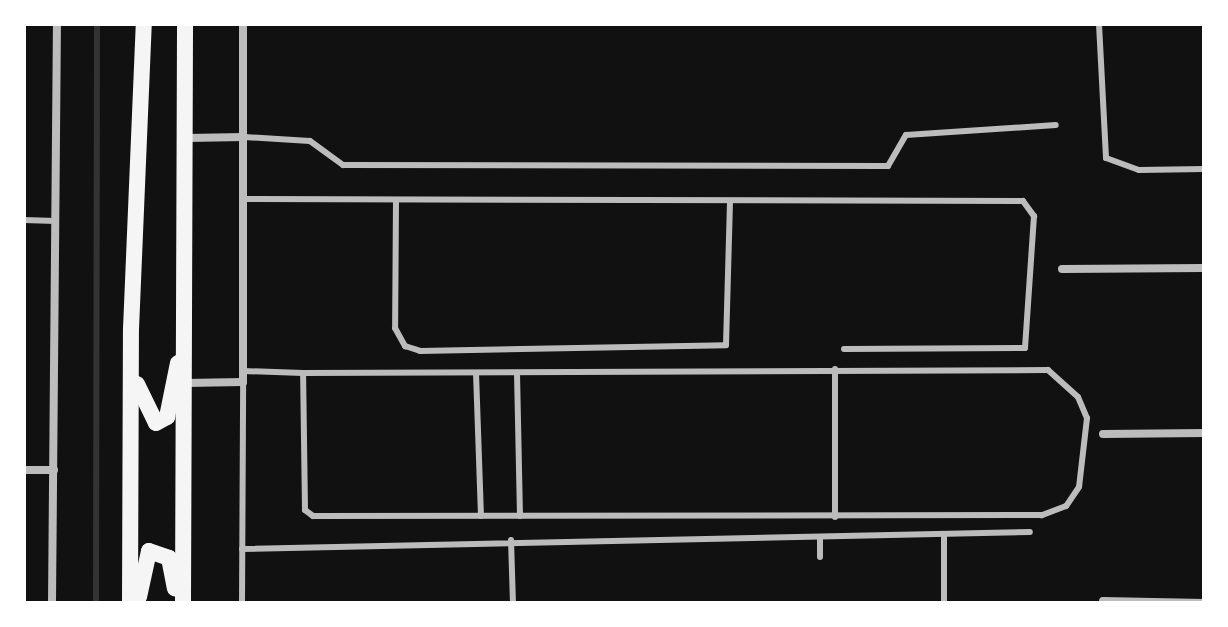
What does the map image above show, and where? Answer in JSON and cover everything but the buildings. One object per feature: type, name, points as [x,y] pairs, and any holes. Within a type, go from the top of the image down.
[{"type":"main road","points":[[130,603],[131,329],[144,24]]},
{"type":"main road","points":[[183,603],[187,286],[185,24]]},
{"type":"main road","points":[[131,329],[141,402],[156,423],[167,417],[173,397],[187,286]]},
{"type":"main road","points":[[139,603],[143,565],[156,550],[169,558],[176,603]]},
{"type":"street","points":[[52,603],[57,24]]},
{"type":"street","points":[[186,383],[243,382],[243,24]]},
{"type":"street","points":[[187,138],[244,137]]},
{"type":"street","points":[[1062,269],[1204,268]]},
{"type":"street","points":[[1103,434],[1204,433]]},
{"type":"street","points":[[24,470],[54,470]]},
{"type":"street","points":[[1103,601],[1204,603]]},
{"type":"lane","points":[[1099,24],[1106,158],[1139,170],[1204,169]]},
{"type":"lane","points":[[244,137],[310,141],[343,165],[888,166],[906,135],[1056,125]]},
{"type":"lane","points":[[244,199],[1023,201],[1034,216],[1025,348],[844,349]]},
{"type":"lane","points":[[396,200],[395,328],[405,346],[420,351],[726,345],[730,202]]},
{"type":"lane","points":[[24,220],[56,221]]},
{"type":"lane","points":[[835,369],[835,517]]},
{"type":"lane","points":[[243,371],[1048,370],[1078,397],[1087,418],[1079,487],[1066,506],[1042,515],[313,516],[305,510],[301,474],[303,373]]},
{"type":"lane","points":[[476,373],[481,516]]},
{"type":"lane","points":[[517,373],[520,516]]},
{"type":"lane","points":[[242,603],[243,382]]},
{"type":"lane","points":[[242,549],[511,540],[1030,532]]},
{"type":"lane","points":[[944,534],[944,603]]},
{"type":"lane","points":[[820,537],[820,557]]},
{"type":"lane","points":[[511,540],[513,603]]},
{"type":"waterway","points":[[96,603],[97,24]]}]
